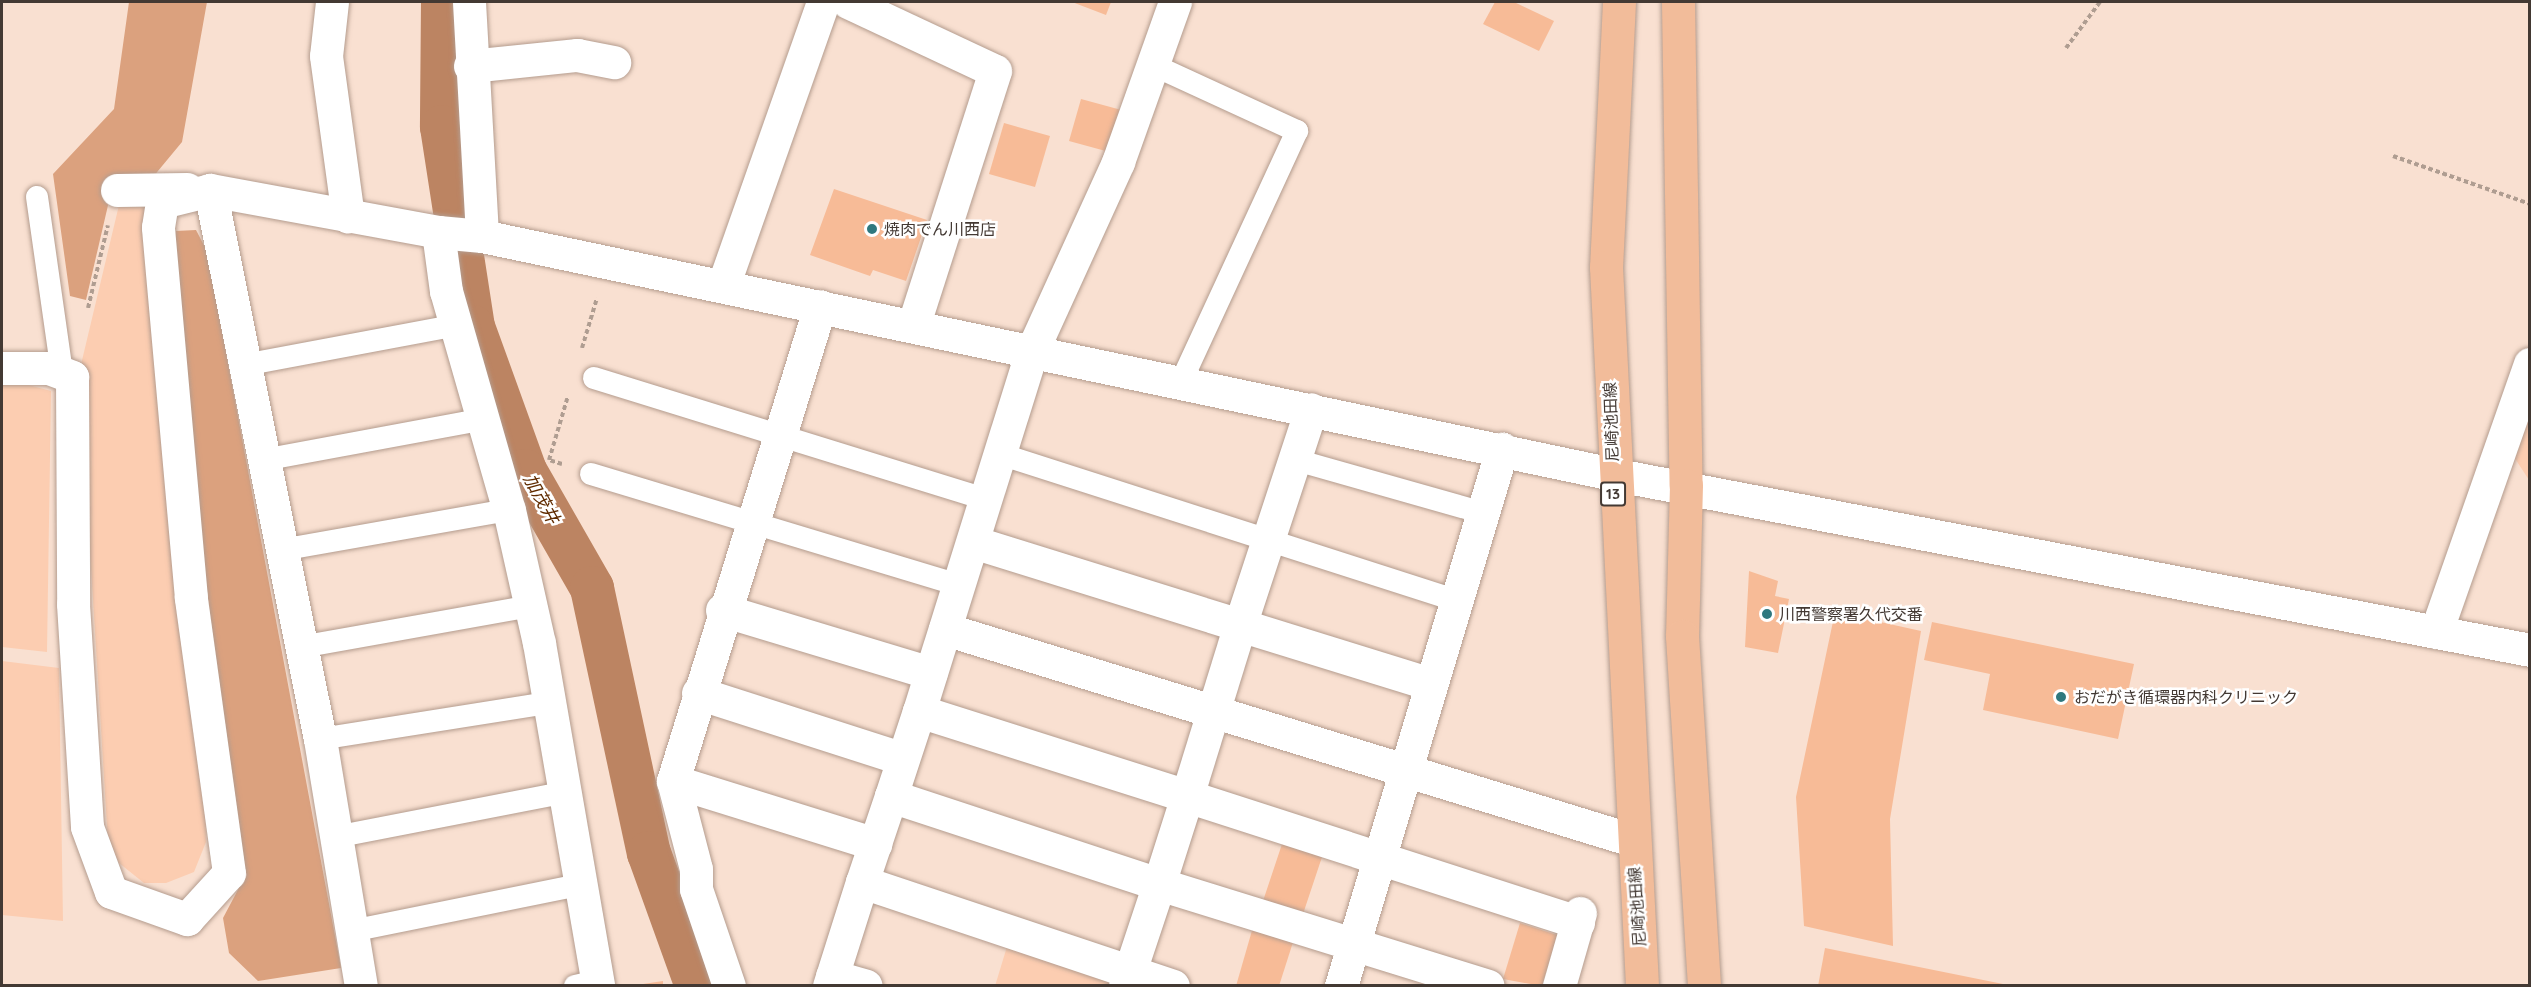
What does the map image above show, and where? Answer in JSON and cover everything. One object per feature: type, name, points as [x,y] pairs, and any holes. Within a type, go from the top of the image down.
[{"type":"main road","name":"尼崎池田線","points":[[1619,2],[1606,267],[1612,474],[1642,986]]},
{"type":"main road","points":[[1678,2],[1686,485],[1682,636],[1704,986]]},
{"type":"street","points":[[332,2],[326,56],[348,218]]},
{"type":"street","points":[[469,2],[470,66],[482,236]]},
{"type":"street","points":[[723,286],[823,2]]},
{"type":"street","points":[[848,2],[995,71],[913,326]]},
{"type":"street","points":[[866,986],[830,980],[919,711],[1032,351],[1118,162],[1151,64],[1175,2]]},
{"type":"street","points":[[470,66],[577,55],[614,62]]},
{"type":"street","points":[[117,189],[204,189],[348,218],[438,232],[482,236],[1612,474],[1686,485],[2529,650]]},
{"type":"street","points":[[204,189],[244,365],[320,739],[361,986]]},
{"type":"street","points":[[2,368],[67,375],[73,604],[87,827],[111,892],[187,919],[229,873],[191,598],[158,227],[162,202],[204,189]]},
{"type":"street","points":[[438,232],[457,326],[485,419],[531,606],[562,793],[580,885],[590,984]]},
{"type":"street","points":[[729,986],[696,889],[696,869],[673,781],[748,522],[819,306]]},
{"type":"street","points":[[2436,632],[2529,364]]},
{"type":"street","points":[[1128,979],[1211,714],[1311,409]]},
{"type":"street","points":[[1341,986],[1356,943],[1502,449]]},
{"type":"street","points":[[973,542],[1431,684]]},
{"type":"street","points":[[722,610],[931,673]]},
{"type":"street","points":[[945,629],[1211,714],[1407,769],[1632,840]]},
{"type":"street","points":[[698,693],[903,759]]},
{"type":"street","points":[[919,711],[1382,856],[1392,865],[1579,918],[1559,986]]},
{"type":"street","points":[[673,781],[875,844]]},
{"type":"street","points":[[891,796],[1158,884],[1356,943],[1488,986]]},
{"type":"street","points":[[862,882],[1128,979],[1173,986]]},
{"type":"lane","points":[[1151,64],[1297,131],[1181,382]]},
{"type":"lane","points":[[37,197],[67,375]]},
{"type":"lane","points":[[244,365],[457,326]]},
{"type":"lane","points":[[594,378],[986,499]]},
{"type":"lane","points":[[263,460],[485,419]]},
{"type":"lane","points":[[1000,454],[1457,601]]},
{"type":"lane","points":[[1296,460],[1483,513]]},
{"type":"lane","points":[[591,474],[959,585]]},
{"type":"lane","points":[[281,550],[509,510]]},
{"type":"lane","points":[[301,647],[531,606]]},
{"type":"lane","points":[[320,739],[548,703]]},
{"type":"lane","points":[[335,837],[562,793]]},
{"type":"lane","points":[[351,931],[580,885]]},
{"type":"path","points":[[2066,48],[2100,2]]},
{"type":"path","points":[[2393,156],[2529,204]]},
{"type":"path","points":[[67,375],[117,189]]},
{"type":"shaded area","points":[[129,2],[207,2],[182,142],[148,183],[109,201],[86,300],[70,296],[53,174],[114,109]]},
{"type":"shaded area","points":[[119,205],[144,205],[205,798],[206,842],[194,872],[166,883],[144,883],[119,863],[108,842],[79,373]]},
{"type":"shaded area","points":[[196,230],[207,251],[341,968],[258,981],[229,953],[223,918],[241,884],[169,260],[176,231]]},
{"type":"shaded area","points":[[2,378],[51,391],[47,652],[2,647]]},
{"type":"shaded area","points":[[2529,416],[2529,480],[2514,457]]},
{"type":"shaded area","points":[[2,661],[59,668],[63,921],[2,915]]},
{"type":"shaded area","points":[[1009,940],[1120,975],[1117,985],[995,986]]},
{"type":"building","points":[[1072,2],[1111,2],[1106,15]]},
{"type":"building","points":[[1495,2],[1514,2],[1554,21],[1539,51],[1483,24]]},
{"type":"building","points":[[1081,99],[1125,111],[1113,153],[1069,141]]},
{"type":"building","points":[[1004,123],[1050,136],[1035,187],[989,174]]},
{"type":"building","points":[[834,189],[927,220],[906,281],[873,270],[870,276],[810,255]]},
{"type":"building","name":"川西警察署久代交番","points":[[1749,571],[1778,581],[1775,596],[1789,599],[1778,653],[1745,647]]},
{"type":"building","points":[[1835,612],[1921,631],[1890,819],[1893,946],[1804,926],[1796,797]]},
{"type":"building","points":[[1932,622],[2134,664],[2118,739],[1983,710],[1990,674],[1924,660]]},
{"type":"building","points":[[1283,841],[1323,854],[1302,917],[1262,904]]},
{"type":"building","points":[[1520,923],[1557,935],[1542,986],[1503,979]]},
{"type":"building","points":[[1253,927],[1294,939],[1279,986],[1236,986]]},
{"type":"building","points":[[1825,948],[2003,984],[2003,986],[1818,986]]},
{"type":"building","points":[[663,981],[663,986],[643,986],[643,984]]},
{"type":"waterway","name":"加茂井","points":[[443,2],[442,127],[473,327],[525,471],[592,588],[649,853],[697,986]]},
{"type":"place","name":"焼肉でん川西店","points":[[872,229]]},
{"type":"place","name":"川西警察署久代交番","points":[[1767,614]]},
{"type":"place","name":"おだがき循環器内科クリニック","points":[[2061,697]]}]
